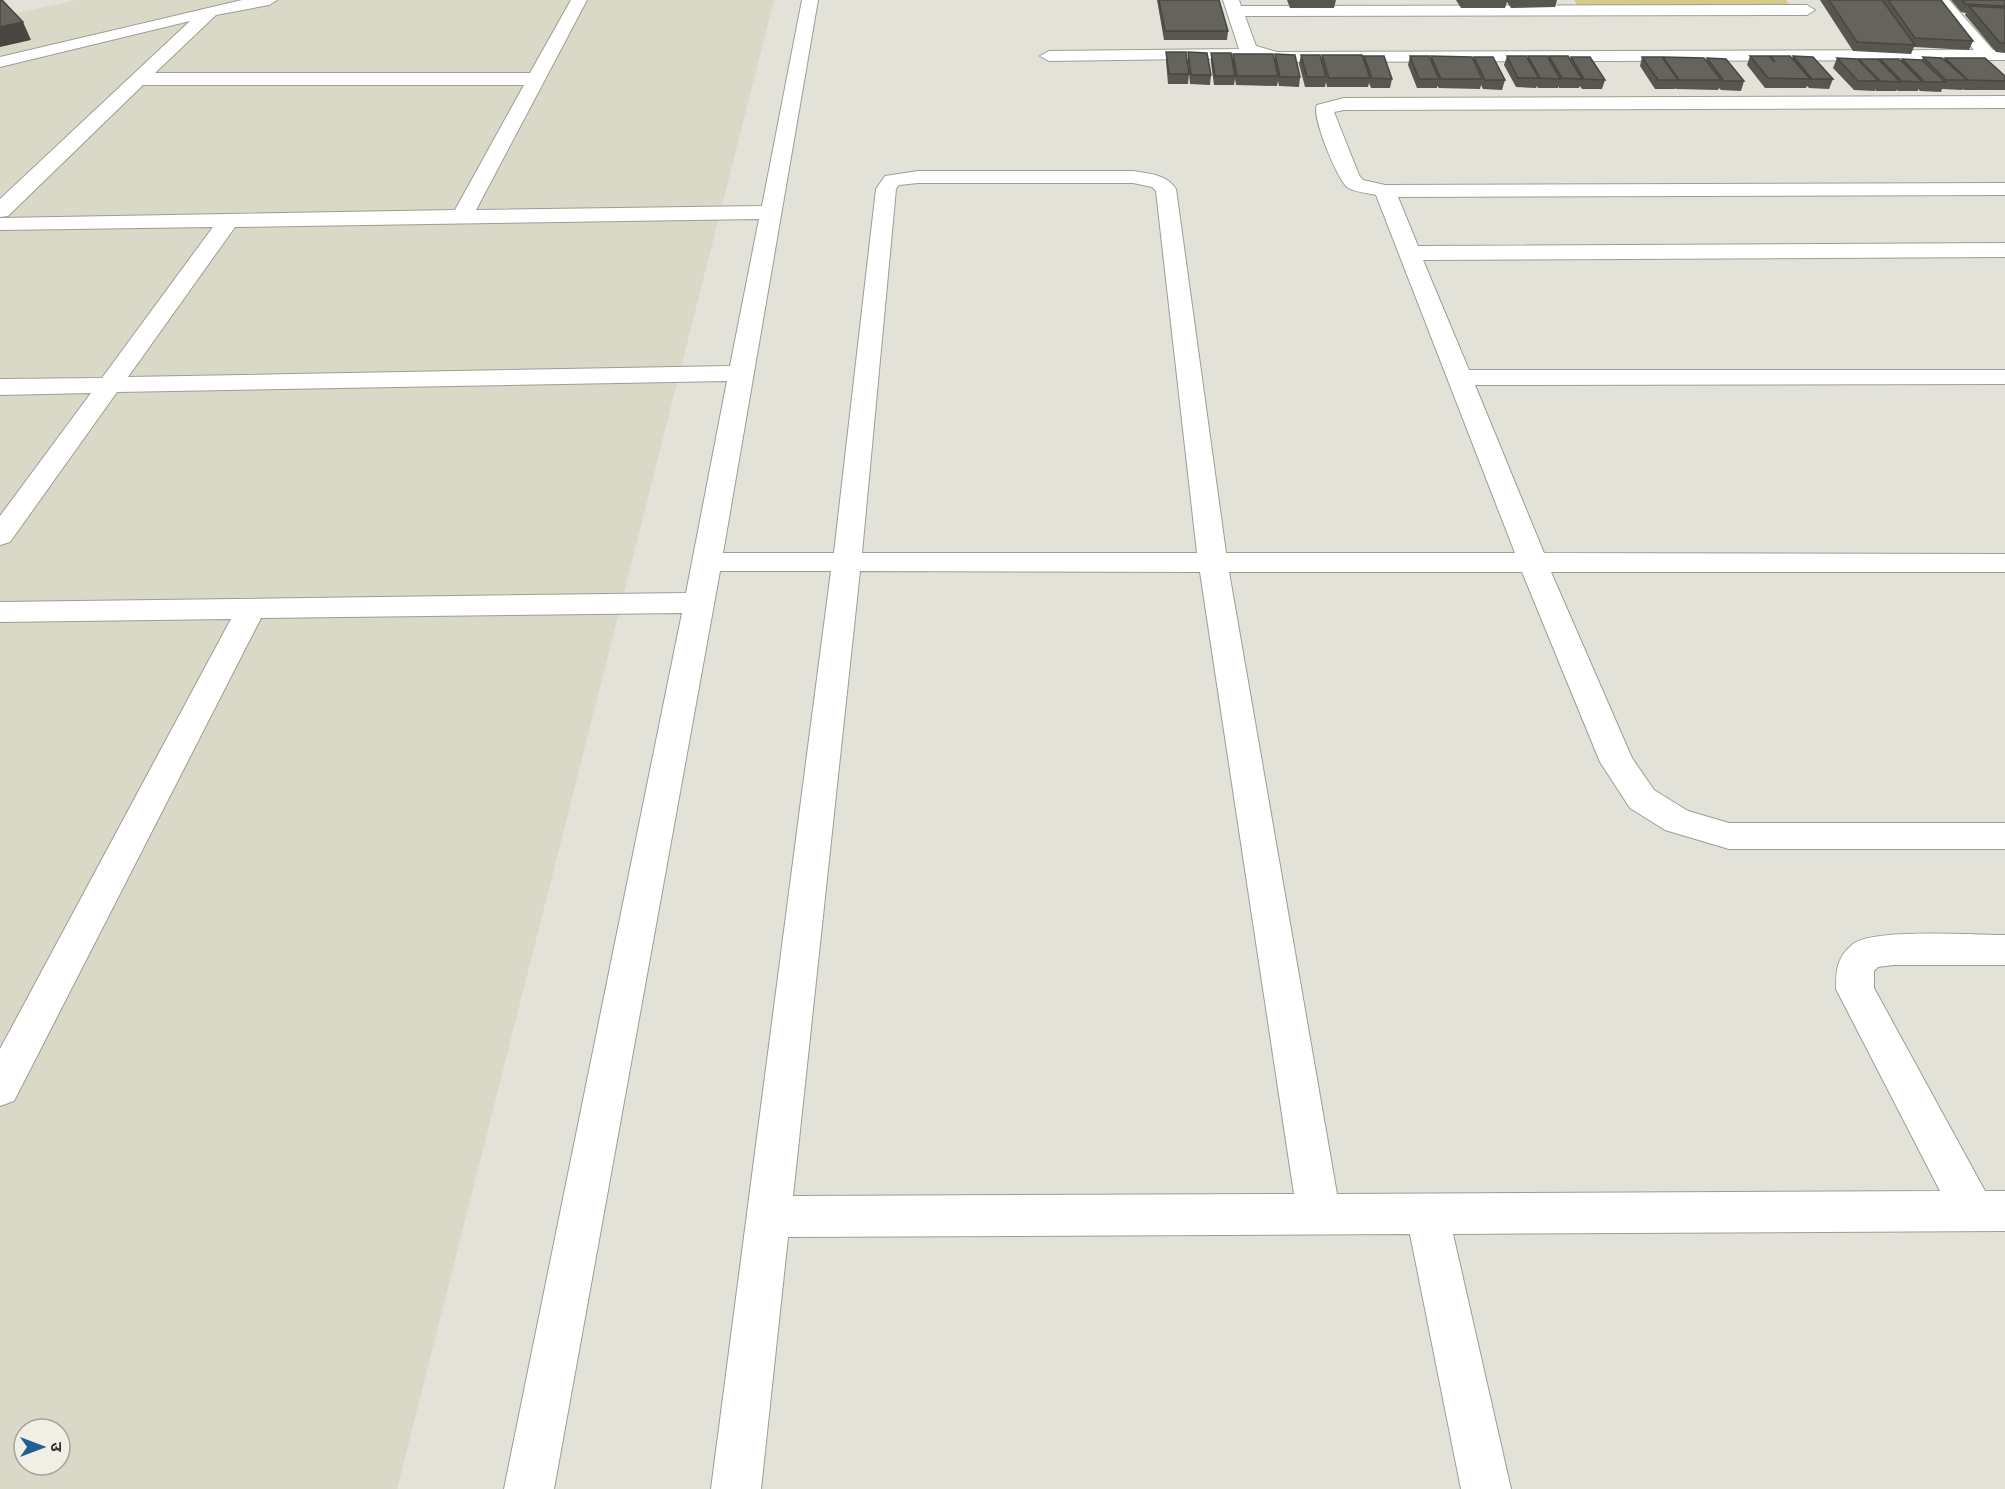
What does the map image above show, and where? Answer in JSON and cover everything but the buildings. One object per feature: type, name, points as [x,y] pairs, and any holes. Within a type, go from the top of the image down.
[{"type":"street","points":[[0,62],[210,11],[268,0]]},
{"type":"street","points":[[462,217],[579,0]]},
{"type":"street","points":[[529,1489],[699,603],[810,0]]},
{"type":"street","points":[[1940,0],[1996,55]]},
{"type":"street","points":[[1259,54],[1249,50],[1245,43],[1232,6],[1803,5],[1835,55]]},
{"type":"street","points":[[0,211],[210,11]]},
{"type":"street","points":[[1049,56],[1996,55]]},
{"type":"street","points":[[136,79],[537,79]]},
{"type":"street","points":[[2005,102],[1355,104],[1332,105],[1324,109],[1323,116],[1350,177],[1356,184],[1385,191],[2005,189]]},
{"type":"street","points":[[736,1489],[847,562],[886,189],[892,180],[930,177],[1140,178],[1159,182],[1166,189],[1213,563],[1319,1213]]},
{"type":"street","points":[[1385,191],[1533,563],[1617,762],[1642,799],[1677,821],[1729,836],[2005,836]]},
{"type":"street","points":[[0,224],[771,212]]},
{"type":"street","points":[[0,536],[229,220]]},
{"type":"street","points":[[1410,253],[2005,250]]},
{"type":"street","points":[[0,387],[742,374]]},
{"type":"street","points":[[1459,378],[2005,377]]},
{"type":"street","points":[[706,562],[2005,563]]},
{"type":"street","points":[[0,612],[699,603]]},
{"type":"street","points":[[0,1088],[252,607]]},
{"type":"street","points":[[1989,1211],[1855,989],[1855,966],[1868,953],[1893,950],[2005,950]]},
{"type":"street","points":[[768,1216],[1989,1211]]},
{"type":"street","points":[[1427,1213],[1486,1489]]},
{"type":"shaded area","points":[[76,0],[774,0],[397,1489],[0,1489],[0,17]]},
{"type":"shaded area","points":[[1574,0],[1786,0],[1789,5],[1578,6]]}]
